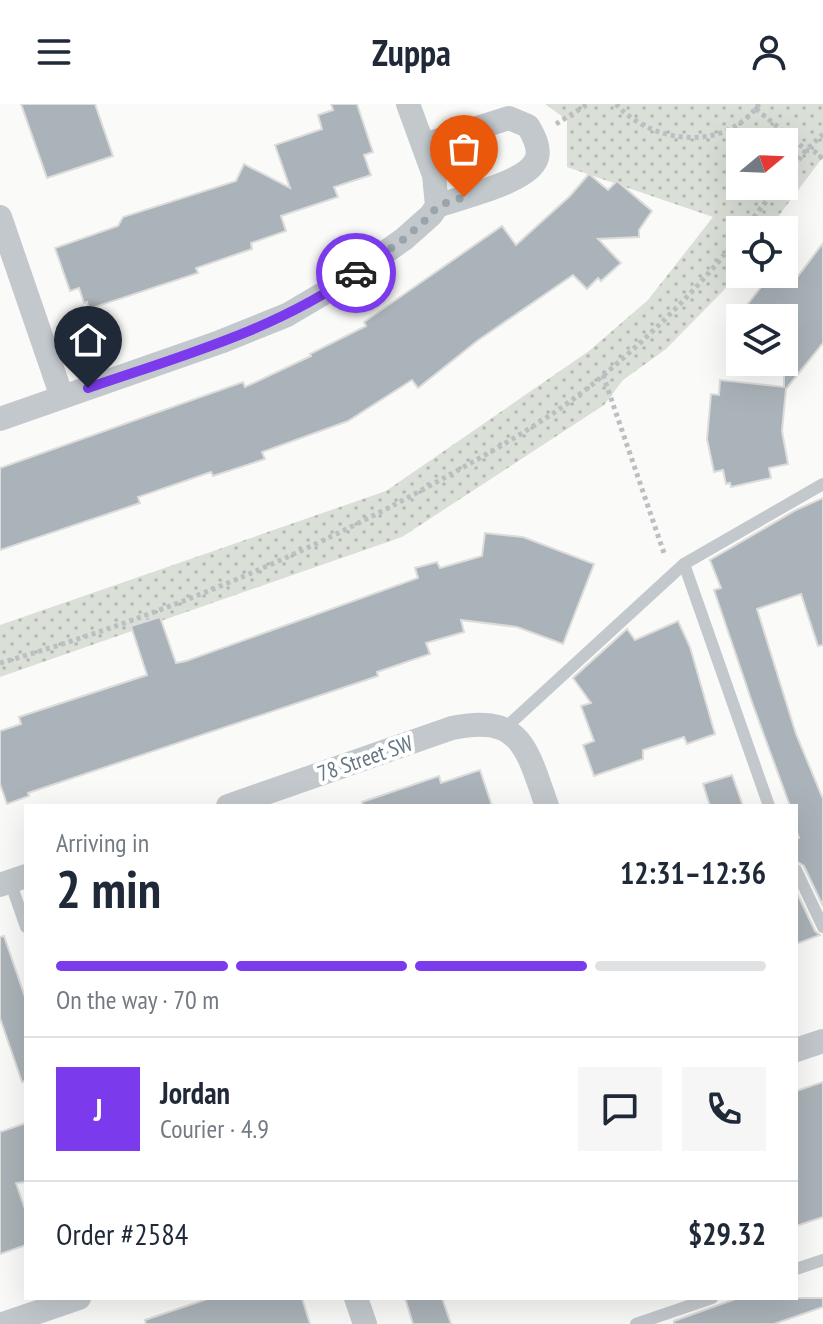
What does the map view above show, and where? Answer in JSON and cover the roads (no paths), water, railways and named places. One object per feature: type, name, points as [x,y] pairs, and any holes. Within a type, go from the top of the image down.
[{"type":"street","points":[[408,104],[434,175],[437,206]]},
{"type":"street","points":[[0,419],[220,342],[287,315],[343,282],[404,239],[437,206],[527,172],[536,162],[538,151],[528,126],[509,118],[424,145]]},
{"type":"street","points":[[0,217],[62,397]]},
{"type":"street","name":"78 Street SW","points":[[234,804],[452,728],[482,724],[504,729]]},
{"type":"street","points":[[504,729],[513,734],[527,753],[546,804]]},
{"type":"street","points":[[798,1049],[823,1041]]},
{"type":"street","points":[[3,1324],[73,1300]]},
{"type":"street","points":[[357,1300],[365,1324]]},
{"type":"lane","points":[[504,729],[684,564],[823,484]]},
{"type":"lane","points":[[684,564],[768,804]]},
{"type":"lane","points":[[798,874],[823,927]]},
{"type":"lane","points":[[12,881],[24,920]]},
{"type":"lane","points":[[798,1268],[823,1260]]},
{"type":"lane","points":[[636,1324],[706,1300]]}]
